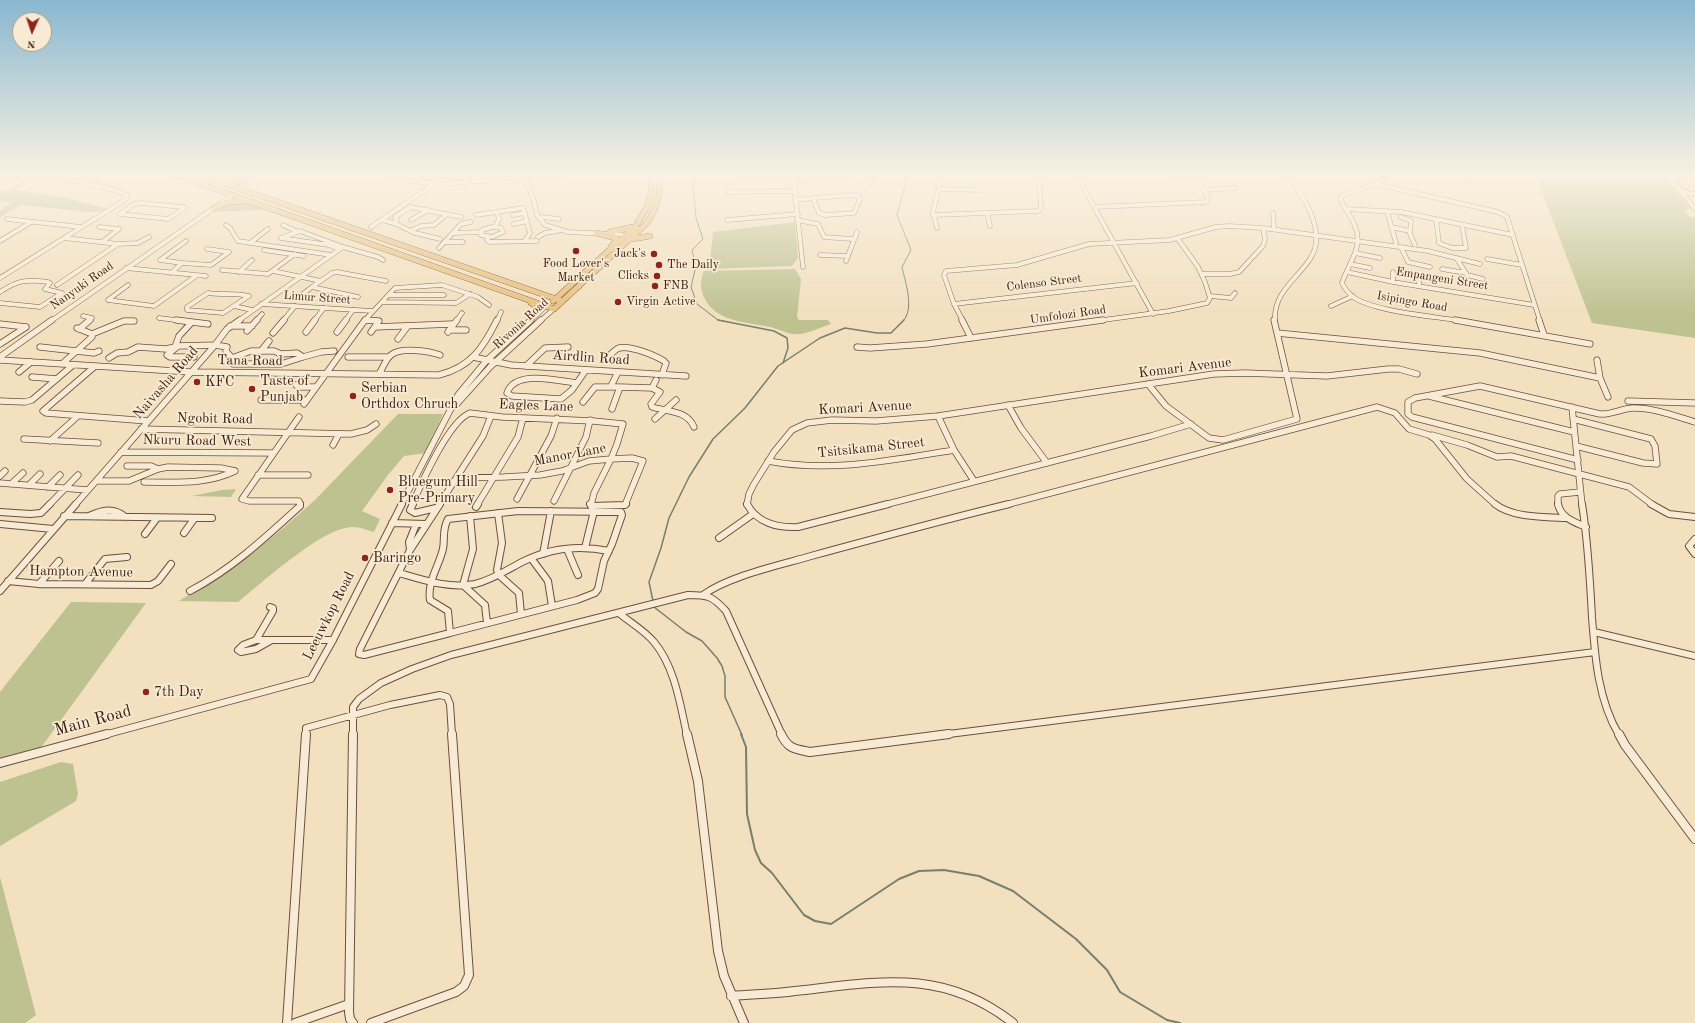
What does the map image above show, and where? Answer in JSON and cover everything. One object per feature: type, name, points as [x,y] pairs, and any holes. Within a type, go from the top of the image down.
[{"type":"main road","points":[[308,222],[554,309]]},
{"type":"main road","points":[[335,222],[562,301]]},
{"type":"main road","name":"Rivonia Road","points":[[546,306],[575,280],[632,235],[638,222]]},
{"type":"main road","name":"Rivonia Road","points":[[554,309],[646,222]]},
{"type":"main road","points":[[632,235],[652,234],[645,230],[647,222]]},
{"type":"main road","points":[[610,232],[636,226]]},
{"type":"main road","points":[[597,234],[612,236],[616,239],[603,257]]},
{"type":"main road","points":[[513,284],[549,293],[561,290],[575,280]]},
{"type":"main road","points":[[529,301],[537,308],[531,320]]},
{"type":"street","points":[[0,240],[31,222],[81,227]]},
{"type":"street","points":[[0,278],[90,222]]},
{"type":"street","name":"Nanyuki Road","points":[[0,357],[193,222]]},
{"type":"street","points":[[371,227],[379,222]]},
{"type":"street","points":[[384,222],[395,224],[410,231],[442,241],[463,242]]},
{"type":"street","points":[[410,231],[421,226],[434,225],[438,222]]},
{"type":"street","points":[[439,248],[442,241],[463,223],[472,222]]},
{"type":"street","points":[[495,226],[497,222]]},
{"type":"street","points":[[514,224],[527,222],[530,233],[525,241]]},
{"type":"street","points":[[542,222],[545,225],[560,230],[597,234],[632,235]]},
{"type":"street","points":[[547,222],[564,229],[632,235]]},
{"type":"street","points":[[803,267],[798,222],[817,224],[820,226],[824,237],[853,239]]},
{"type":"street","points":[[935,222],[936,228]]},
{"type":"street","points":[[989,222],[990,226]]},
{"type":"street","points":[[1103,222],[1153,314]]},
{"type":"street","points":[[1274,222],[1274,229]]},
{"type":"street","points":[[1148,384],[1164,404],[1209,438],[1219,440],[1296,420],[1298,414],[1285,374],[1274,314],[1276,303],[1281,293],[1312,257],[1315,235],[1313,222]]},
{"type":"street","points":[[1332,306],[1353,296],[1342,285],[1358,242],[1357,231],[1352,222]]},
{"type":"street","points":[[1390,222],[1390,227],[1396,243]]},
{"type":"street","points":[[1411,222],[1410,231],[1415,245]]},
{"type":"street","points":[[1436,222],[1440,243],[1445,246],[1462,249],[1466,248],[1462,224]]},
{"type":"street","points":[[1450,222],[1513,235]]},
{"type":"street","points":[[1509,222],[1544,335]]},
{"type":"street","points":[[283,225],[296,231]]},
{"type":"street","points":[[226,226],[230,228],[237,241],[331,255]]},
{"type":"street","points":[[453,233],[481,232],[486,228],[495,226],[502,229],[502,232],[495,236],[488,237],[483,236],[481,232]]},
{"type":"street","points":[[971,338],[954,304],[945,272],[957,269],[1017,265],[1084,245],[1178,239],[1220,227],[1235,226],[1274,229],[1401,247],[1432,252],[1480,264]]},
{"type":"street","points":[[99,227],[119,229],[102,242]]},
{"type":"street","points":[[1390,227],[1410,231]]},
{"type":"street","points":[[1202,274],[1230,274],[1239,272],[1263,246],[1265,239],[1263,228]]},
{"type":"street","points":[[250,243],[268,229]]},
{"type":"street","points":[[341,248],[326,240],[300,230],[281,238],[331,245],[341,248],[346,246],[383,260]]},
{"type":"street","points":[[516,242],[523,244],[537,241],[548,232],[560,230]]},
{"type":"street","points":[[846,261],[853,239],[857,232]]},
{"type":"street","points":[[64,238],[118,244],[138,243],[149,237]]},
{"type":"street","points":[[488,237],[487,240],[490,242],[537,241]]},
{"type":"street","points":[[1178,239],[1192,256],[1202,274],[1210,296],[1231,298],[1235,293]]},
{"type":"street","points":[[320,244],[326,240]]},
{"type":"street","points":[[186,241],[160,260],[211,265],[228,252],[207,249]]},
{"type":"street","points":[[57,285],[118,244]]},
{"type":"street","points":[[1401,247],[1408,262],[1430,267]]},
{"type":"street","points":[[257,248],[304,256]]},
{"type":"street","name":"Naivasha Road","points":[[0,591],[230,326],[341,248]]},
{"type":"street","points":[[1355,253],[1380,258]]},
{"type":"street","points":[[222,270],[265,274],[295,254]]},
{"type":"street","points":[[820,255],[848,256]]},
{"type":"street","points":[[1457,259],[1469,276],[1483,279]]},
{"type":"street","points":[[1487,259],[1522,264]]},
{"type":"street","points":[[239,272],[252,260]]},
{"type":"street","points":[[170,273],[180,263]]},
{"type":"street","points":[[1350,264],[1370,268]]},
{"type":"street","points":[[126,268],[206,276]]},
{"type":"street","points":[[165,272],[174,268]]},
{"type":"street","points":[[1442,269],[1466,273]]},
{"type":"street","points":[[273,270],[299,278],[321,281]]},
{"type":"street","points":[[300,296],[333,273],[338,272],[386,281]]},
{"type":"street","name":"Empangeni Street","points":[[1347,272],[1393,282],[1534,305]]},
{"type":"street","points":[[1393,272],[1393,282]]},
{"type":"street","points":[[128,285],[108,300],[154,306],[196,276]]},
{"type":"street","points":[[1419,278],[1419,286]]},
{"type":"street","points":[[0,304],[40,307],[62,292],[45,289],[50,283],[48,282],[26,279],[18,280],[1,290]]},
{"type":"street","name":"Colenso Street","points":[[954,304],[1137,283]]},
{"type":"street","points":[[1449,283],[1449,290]]},
{"type":"street","points":[[261,400],[305,402],[346,343],[372,311],[398,287],[446,286],[470,294],[489,305]]},
{"type":"street","points":[[312,288],[358,297]]},
{"type":"street","points":[[234,306],[248,295],[236,292],[224,295],[206,294],[186,309],[221,313],[234,306],[252,310]]},
{"type":"street","points":[[382,302],[456,303],[470,294]]},
{"type":"street","points":[[389,295],[444,295]]},
{"type":"street","name":"Umfolozi Road","points":[[857,347],[865,349],[971,338],[1153,314],[1203,305],[1209,302],[1210,296]]},
{"type":"street","name":"Isipingo Road","points":[[1353,296],[1369,304],[1383,308],[1590,344]]},
{"type":"street","name":"Limur Street","points":[[261,304],[372,311]]},
{"type":"street","points":[[273,333],[295,306]]},
{"type":"street","name":"Rivonia Road","points":[[487,360],[546,306]]},
{"type":"street","points":[[306,332],[324,308]]},
{"type":"street","name":"Rivonia Road","points":[[495,362],[554,309]]},
{"type":"street","points":[[337,332],[353,310]]},
{"type":"street","points":[[473,357],[483,347],[501,312]]},
{"type":"street","points":[[462,313],[452,324],[449,331],[466,330]]},
{"type":"street","points":[[247,331],[262,314]]},
{"type":"street","points":[[83,316],[92,318],[78,328],[92,334]]},
{"type":"street","points":[[159,318],[208,324]]},
{"type":"street","points":[[365,320],[379,321],[371,332]]},
{"type":"street","points":[[62,364],[92,337],[92,334],[124,321],[134,321]]},
{"type":"street","points":[[192,322],[175,341],[175,346],[168,356],[194,357]]},
{"type":"street","points":[[0,324],[26,327],[0,344]]},
{"type":"street","points":[[375,327],[407,327],[415,324],[452,324]]},
{"type":"street","points":[[230,326],[252,326]]},
{"type":"street","points":[[398,338],[407,327]]},
{"type":"street","points":[[1277,332],[1480,353],[1600,378]]},
{"type":"street","points":[[261,351],[269,341]]},
{"type":"street","points":[[109,358],[118,352],[128,352],[138,347],[166,349],[175,346],[215,345],[226,346],[226,351],[232,358],[231,363],[234,364],[281,364],[321,352],[334,351]]},
{"type":"street","points":[[40,347],[94,353],[99,352]]},
{"type":"street","points":[[526,366],[547,348],[568,347]]},
{"type":"street","points":[[605,360],[616,350],[625,347],[656,357],[664,362],[659,376],[652,388]]},
{"type":"street","points":[[232,358],[247,351],[276,352],[281,354],[298,353],[303,357]]},
{"type":"street","points":[[379,374],[389,357],[394,353],[432,352],[440,355]]},
{"type":"street","points":[[348,357],[389,357]]},
{"type":"street","points":[[473,357],[495,362]]},
{"type":"street","name":"Tana Road","points":[[0,360],[190,372],[444,374],[460,368],[473,357]]},
{"type":"street","name":"Leeuwkop Road","points":[[311,679],[333,640],[458,395],[487,360]]},
{"type":"street","points":[[1597,360],[1600,378],[1608,397]]},
{"type":"street","points":[[19,372],[31,362]]},
{"type":"street","name":"Airdlin Road","points":[[495,362],[526,366],[659,376],[686,376]]},
{"type":"street","name":"Leeuwkop Road","points":[[448,416],[470,388],[495,362]]},
{"type":"street","points":[[0,401],[29,401],[35,398],[73,365]]},
{"type":"street","points":[[94,366],[45,408],[44,411],[46,413],[148,421]]},
{"type":"street","name":"Komari Avenue","points":[[753,514],[747,504],[747,500],[760,471],[789,434],[796,428],[807,423],[938,416],[1148,384],[1225,374],[1327,376],[1393,369],[1417,374]]},
{"type":"street","points":[[576,383],[521,379],[514,382],[507,390],[507,393],[512,396],[559,399],[566,396],[576,383],[586,370]]},
{"type":"street","points":[[610,386],[612,372]]},
{"type":"street","points":[[610,386],[618,372]]},
{"type":"street","points":[[32,378],[57,379]]},
{"type":"street","points":[[296,385],[297,387],[316,387]]},
{"type":"street","points":[[583,402],[596,387],[610,386],[652,388],[660,392],[651,404],[652,407],[676,412],[689,418],[694,427]]},
{"type":"street","points":[[1578,460],[1410,416],[1408,412],[1409,401],[1415,398],[1480,386],[1606,415],[1635,408],[1695,422]]},
{"type":"street","points":[[612,409],[620,387]]},
{"type":"street","points":[[1428,396],[1574,432]]},
{"type":"street","points":[[655,419],[664,409],[676,400]]},
{"type":"street","points":[[1628,401],[1695,403]]},
{"type":"street","points":[[1008,406],[1021,428],[1047,463]]},
{"type":"street","points":[[703,595],[711,589],[757,571],[1377,407],[1391,411],[1398,416],[1408,428],[1463,443],[1497,458],[1508,456],[1634,489],[1654,506],[1667,514],[1695,517]]},
{"type":"street","points":[[1572,407],[1580,492],[1586,527],[1595,652],[1604,701],[1615,728],[1625,746],[1646,776],[1695,839]]},
{"type":"street","points":[[436,508],[415,513],[410,510],[449,431],[467,414],[474,412],[491,416]]},
{"type":"street","points":[[50,441],[78,416]]},
{"type":"street","name":"Eagles Lane","points":[[424,525],[457,478],[485,434],[491,416],[590,420],[623,425],[620,438],[609,459]]},
{"type":"street","points":[[938,416],[954,450],[974,481]]},
{"type":"street","points":[[190,591],[219,573],[269,535],[300,504],[296,501],[242,500],[243,495],[299,417]]},
{"type":"street","points":[[476,507],[492,477],[518,437],[523,418]]},
{"type":"street","points":[[517,499],[551,436],[557,418]]},
{"type":"street","points":[[1573,419],[1651,439],[1655,446],[1657,464],[1653,465],[1643,463],[1576,446]]},
{"type":"street","points":[[554,501],[586,437],[590,420]]},
{"type":"street","name":"Ngobit Road","points":[[141,430],[339,434],[360,432],[376,424]]},
{"type":"street","points":[[719,538],[753,514],[780,526],[798,527],[1151,436],[1190,424]]},
{"type":"street","points":[[1423,433],[1435,439],[1467,479],[1499,507],[1526,516],[1567,518],[1586,527]]},
{"type":"street","points":[[333,445],[339,434]]},
{"type":"street","points":[[24,439],[98,443]]},
{"type":"street","name":"Tsitsikama Street","points":[[768,461],[796,467],[860,464],[954,450]]},
{"type":"street","name":"Nkuru Road West","points":[[121,452],[273,453]]},
{"type":"street","points":[[594,509],[590,503],[609,459]]},
{"type":"street","name":"Manor Lane","points":[[457,478],[551,474],[589,462],[609,459],[642,460],[643,462],[627,503],[624,506],[594,509]]},
{"type":"street","points":[[127,466],[151,466],[158,469]]},
{"type":"street","points":[[96,481],[130,481],[158,469],[168,467],[216,468],[235,471],[222,477],[202,482],[144,482]]},
{"type":"street","points":[[0,476],[5,471]]},
{"type":"street","points":[[11,484],[23,473]]},
{"type":"street","points":[[29,485],[40,474]]},
{"type":"street","points":[[258,476],[308,475]]},
{"type":"street","points":[[48,486],[60,476]]},
{"type":"street","points":[[0,512],[30,514],[41,513],[78,476]]},
{"type":"street","points":[[0,483],[48,486],[86,491]]},
{"type":"street","points":[[1567,518],[1559,509],[1558,496],[1563,493],[1580,492]]},
{"type":"street","points":[[428,510],[424,525],[416,542],[410,550],[360,649],[359,654],[364,655],[450,633],[552,606],[596,592],[604,561],[622,514],[618,511],[594,509],[518,511],[447,520],[442,530],[443,549],[432,582],[429,599],[448,611],[450,633]]},
{"type":"street","points":[[585,548],[594,509]]},
{"type":"street","points":[[543,554],[551,511]]},
{"type":"street","points":[[498,513],[502,543],[497,570],[500,576],[519,593],[522,614]]},
{"type":"street","points":[[64,516],[194,519],[212,518]]},
{"type":"street","points":[[463,585],[472,551],[470,516]]},
{"type":"street","points":[[144,534],[157,518]]},
{"type":"street","points":[[184,533],[194,519]]},
{"type":"street","points":[[0,524],[53,529]]},
{"type":"street","points":[[391,524],[424,525]]},
{"type":"street","points":[[391,524],[415,527],[424,525]]},
{"type":"street","points":[[410,550],[409,542],[415,527]]},
{"type":"street","points":[[1695,539],[1689,547],[1695,554]]},
{"type":"street","points":[[399,573],[446,585],[463,585],[483,582],[500,576],[531,558],[543,554],[567,549],[585,548],[598,548],[608,551]]},
{"type":"street","points":[[567,549],[578,575]]},
{"type":"street","points":[[85,584],[105,559],[127,557]]},
{"type":"street","points":[[531,558],[548,581],[552,606]]},
{"type":"street","points":[[39,584],[59,560]]},
{"type":"street","name":"Hampton Avenue","points":[[8,581],[39,584],[154,584],[171,564]]},
{"type":"street","points":[[463,585],[485,605],[487,623]]},
{"type":"street","points":[[353,1023],[350,1021],[349,1004],[354,703],[366,691],[434,660],[620,614],[688,595],[703,595],[714,599],[726,611],[784,740],[793,748],[810,752],[1334,684],[1595,652]]},
{"type":"street","points":[[256,640],[274,610],[270,607]]},
{"type":"street","points":[[620,614],[653,641],[664,657],[677,690],[698,781],[718,951],[731,996],[744,1023]]},
{"type":"street","points":[[1594,632],[1695,656]]},
{"type":"street","points":[[270,641],[256,649],[245,652],[238,651],[240,646],[256,640],[333,640]]},
{"type":"street","name":"Main Road","points":[[0,763],[311,679]]},
{"type":"street","points":[[287,1023],[306,728],[432,695],[440,695],[448,698],[455,771],[469,969],[466,982],[460,990],[371,1023]]},
{"type":"street","points":[[731,996],[785,992],[855,983],[887,981],[917,983],[956,990],[978,998],[1013,1023]]},
{"type":"street","points":[[295,1023],[349,1004]]},
{"type":"green space","points":[[795,222],[798,258],[792,266],[709,269],[713,232]]},
{"type":"green space","points":[[1553,222],[1695,222],[1695,338],[1592,323]]},
{"type":"green space","points":[[795,269],[801,279],[797,317],[799,320],[828,320],[831,324],[796,334],[770,327],[732,320],[716,312],[709,305],[701,288],[701,281],[704,271]]},
{"type":"green space","points":[[398,414],[443,414],[426,453],[404,456],[362,511],[380,519],[374,532],[353,527],[341,529],[326,536],[310,545],[294,557],[238,602],[179,601],[247,557],[282,529],[315,500]]},
{"type":"green space","points":[[236,489],[231,497],[192,496],[222,490]]},
{"type":"green space","points":[[71,602],[146,603],[40,749],[0,760],[0,692]]},
{"type":"green space","points":[[61,762],[73,764],[78,794],[76,801],[0,846],[0,782]]},
{"type":"green space","points":[[0,877],[36,1015],[25,1023],[0,1023]]},
{"type":"waterway","points":[[697,222],[703,239],[692,250],[696,266],[691,287],[697,304],[718,320]]},
{"type":"waterway","points":[[900,222],[911,250],[902,267],[909,302],[907,316],[903,321]]},
{"type":"waterway","points":[[718,320],[774,331],[787,338],[788,348],[783,363]]},
{"type":"waterway","points":[[718,320],[723,321]]},
{"type":"waterway","points":[[783,363],[820,338],[845,328],[877,333],[891,333],[903,321]]},
{"type":"waterway","points":[[653,601],[649,582],[661,548],[669,518],[689,477],[713,439],[745,408],[778,366],[783,363]]},
{"type":"waterway","points":[[654,607],[686,632],[702,641],[717,658],[722,666],[725,676],[725,697],[742,735]]},
{"type":"waterway","points":[[741,734],[746,747],[747,814],[755,850],[761,863],[772,873],[804,915],[815,921],[831,924],[899,879],[919,871],[944,870],[979,876],[1013,891],[1076,939],[1107,970],[1120,992],[1167,1020],[1180,1023]]},
{"type":"place","name":"Food Lover's Market","points":[[576,251]]},
{"type":"place","name":"Jack's","points":[[654,254]]},
{"type":"place","name":"The Daily","points":[[659,265]]},
{"type":"place","name":"Clicks","points":[[657,276]]},
{"type":"place","name":"FNB","points":[[655,286]]},
{"type":"place","name":"Virgin Active","points":[[618,302]]},
{"type":"place","name":"KFC","points":[[197,382]]},
{"type":"place","name":"Taste of Punjab","points":[[252,389]]},
{"type":"place","name":"Serbian Orthdox Chruch","points":[[353,396]]},
{"type":"place","name":"Bluegum Hill Pre-Primary","points":[[390,490]]},
{"type":"place","name":"Baringo","points":[[365,558]]},
{"type":"place","name":"7th Day","points":[[146,692]]}]
